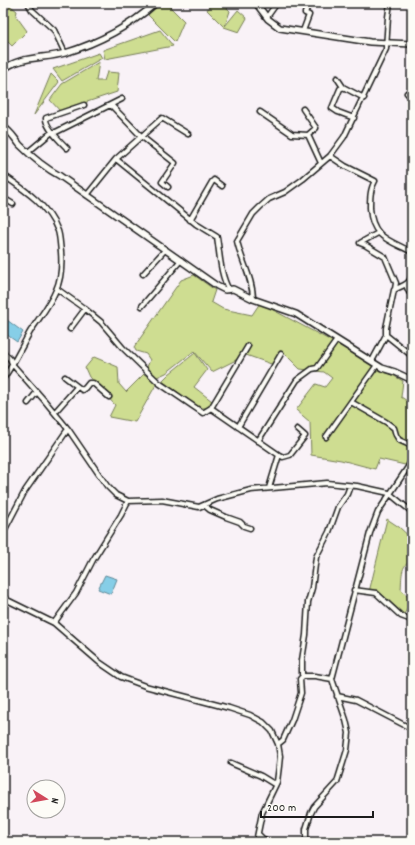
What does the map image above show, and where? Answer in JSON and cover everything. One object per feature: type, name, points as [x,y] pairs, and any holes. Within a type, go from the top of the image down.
[{"type":"street","points":[[28,3],[32,10],[54,30],[64,54]]},
{"type":"street","points":[[3,70],[19,61],[54,57],[87,46],[124,27],[156,3]]},
{"type":"street","points":[[256,3],[267,17],[280,28],[386,44],[412,44]]},
{"type":"street","points":[[267,17],[277,3]]},
{"type":"street","points":[[303,32],[309,14],[305,13],[309,3]]},
{"type":"street","points":[[253,299],[253,291],[237,241],[253,214],[260,207],[269,199],[294,187],[330,156],[344,137],[386,50],[390,3]]},
{"type":"street","points":[[337,78],[343,88],[364,98]]},
{"type":"street","points":[[343,88],[340,89],[332,108],[354,118]]},
{"type":"street","points":[[407,93],[412,98]]},
{"type":"street","points":[[28,152],[52,132],[56,132],[122,99]]},
{"type":"street","points":[[67,148],[52,132],[46,122],[47,118],[84,105]]},
{"type":"street","points":[[111,105],[141,136],[175,164],[162,182],[168,187]]},
{"type":"street","points":[[260,112],[292,134],[308,135],[316,128],[303,109]]},
{"type":"street","points":[[88,195],[116,159],[162,118],[188,134]]},
{"type":"street","points":[[3,127],[8,129],[21,145],[46,168],[88,195],[217,286],[225,290],[233,289],[253,299],[296,314],[382,368],[412,380]]},
{"type":"street","points":[[308,135],[321,163]]},
{"type":"street","points":[[330,156],[345,166],[375,181],[370,200],[371,218],[374,226],[380,235],[412,252]]},
{"type":"street","points":[[116,159],[190,220],[217,237],[222,271],[225,283],[229,290]]},
{"type":"street","points":[[3,176],[31,195],[45,209],[58,232],[62,264],[57,289],[13,365],[3,379]]},
{"type":"street","points":[[190,220],[212,182],[214,180],[222,186]]},
{"type":"street","points":[[3,198],[13,204]]},
{"type":"street","points":[[372,361],[386,335],[386,328],[396,283],[385,257],[360,243],[378,232]]},
{"type":"street","points":[[143,274],[165,250]]},
{"type":"street","points":[[142,306],[181,260]]},
{"type":"street","points":[[394,290],[399,286],[406,285],[410,281],[412,275]]},
{"type":"street","points":[[406,285],[409,292],[412,294]]},
{"type":"street","points":[[57,289],[85,308],[101,322],[123,348],[159,383],[202,413],[210,408],[248,346]]},
{"type":"street","points":[[70,329],[85,308]]},
{"type":"street","points":[[386,335],[412,356]]},
{"type":"street","points":[[258,441],[297,380],[312,369],[317,368],[337,340]]},
{"type":"street","points":[[3,352],[55,412],[107,486],[116,495],[128,501],[162,500],[199,506],[237,493],[269,488],[327,483],[374,489],[389,493],[412,512]]},
{"type":"street","points":[[238,427],[281,354]]},
{"type":"street","points":[[326,437],[378,365]]},
{"type":"street","points":[[65,377],[77,388],[83,390],[89,383],[93,383],[109,397]]},
{"type":"street","points":[[55,412],[77,388]]},
{"type":"street","points":[[28,404],[37,392]]},
{"type":"street","points":[[351,402],[386,422],[394,428],[399,440],[412,446]]},
{"type":"street","points":[[210,408],[283,457],[290,455],[305,436],[297,429]]},
{"type":"street","points":[[3,533],[26,491],[68,429]]},
{"type":"street","points":[[269,488],[279,455]]},
{"type":"street","points":[[310,842],[306,840],[306,829],[311,812],[337,782],[347,750],[349,733],[332,679],[354,590],[370,533],[378,512],[389,493],[412,461]]},
{"type":"street","points":[[278,744],[283,740],[292,720],[301,693],[300,680],[303,676],[302,660],[306,635],[308,602],[312,588],[316,557],[329,532],[338,507],[347,494],[350,486]]},
{"type":"street","points":[[54,623],[76,593],[93,560],[122,515],[128,501]]},
{"type":"street","points":[[204,505],[219,515],[240,522],[244,526],[250,528]]},
{"type":"street","points":[[354,590],[376,593],[401,616],[412,620]]},
{"type":"street","points":[[3,598],[54,623],[100,662],[121,677],[145,686],[208,702],[250,715],[263,722],[272,731],[278,744],[280,756],[277,782],[262,813],[256,842]]},
{"type":"street","points":[[303,676],[315,676],[332,679]]},
{"type":"street","points":[[337,696],[356,700],[412,729]]},
{"type":"street","points":[[231,763],[261,776],[274,784],[277,782]]},
{"type":"street","points":[[258,834],[266,842]]},
{"type":"green space","points":[[3,3],[7,3],[17,11],[16,16],[27,31],[12,46],[6,40],[3,42]]},
{"type":"green space","points":[[161,3],[166,3],[184,21],[175,42],[148,15]]},
{"type":"green space","points":[[212,3],[222,3],[230,11],[225,26],[238,10],[247,18],[239,32],[224,27],[207,10]]},
{"type":"green space","points":[[160,30],[173,46],[105,59],[103,50]]},
{"type":"green space","points":[[99,53],[102,58],[62,81],[53,69]]},
{"type":"green space","points":[[99,62],[96,81],[104,81],[107,72],[119,73],[117,92],[60,111],[50,100],[62,84]]},
{"type":"green space","points":[[51,74],[59,82],[34,115]]},
{"type":"green space","points":[[194,275],[215,290],[211,302],[223,309],[252,315],[260,303],[403,381],[401,397],[412,404],[412,453],[405,465],[379,459],[375,469],[341,460],[311,455],[310,422],[296,410],[316,384],[325,387],[332,378],[324,372],[300,369],[282,351],[274,365],[246,355],[212,372],[194,351],[166,373],[157,377],[147,367],[150,360],[146,354],[136,351],[134,347],[181,280]]},
{"type":"green space","points":[[195,353],[207,370],[194,387],[212,401],[208,408],[200,408],[162,381]]},
{"type":"green space","points":[[94,357],[118,367],[119,384],[126,392],[144,374],[157,383],[135,422],[109,417],[115,405],[89,377],[85,368]]},
{"type":"green space","points":[[387,519],[399,527],[412,539],[412,561],[405,565],[401,589],[412,602],[404,614],[377,590],[369,592]]},
{"type":"water","points":[[3,317],[23,332],[17,342],[3,332]]},
{"type":"water","points":[[105,575],[117,579],[111,594],[98,589]]}]
